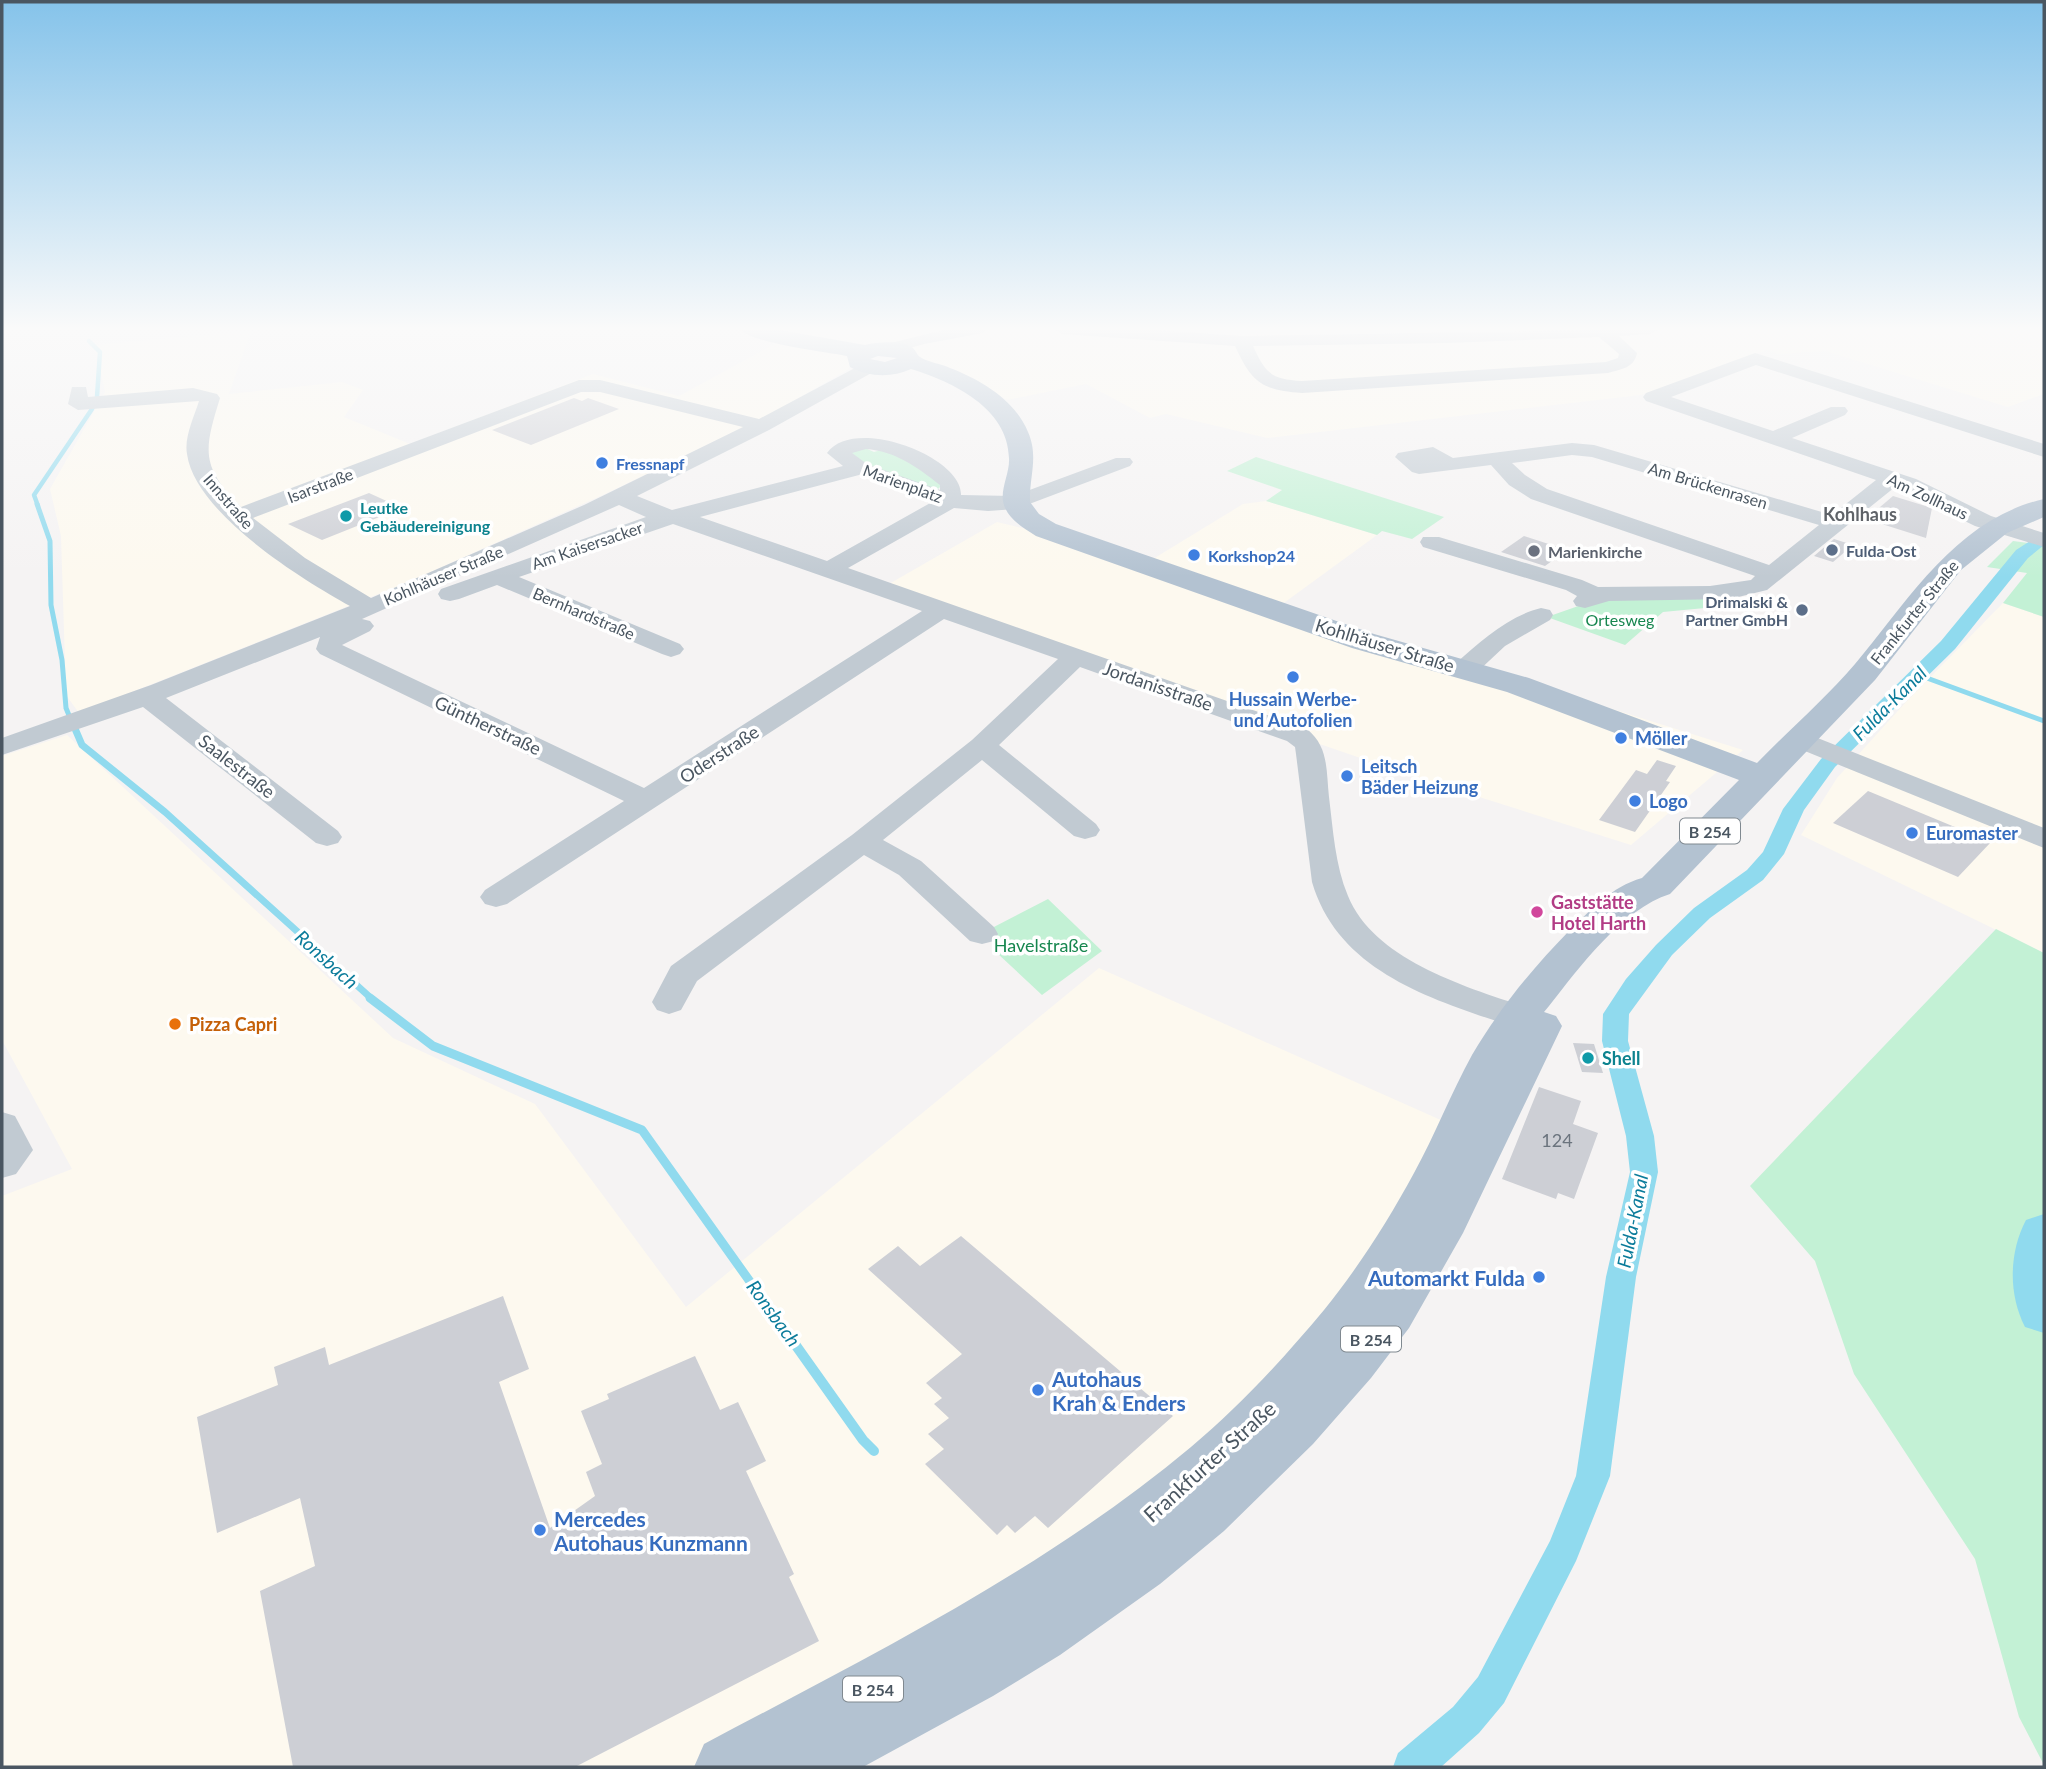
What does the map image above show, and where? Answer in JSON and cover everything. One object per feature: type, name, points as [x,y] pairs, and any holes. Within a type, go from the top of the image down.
[{"type":"main road","points":[[1000,412],[1020,440],[1023,455],[1016,502]]},
{"type":"main road","name":"Kohlhäuser Straße","points":[[1016,502],[1024,516],[1033,523],[1072,541],[1363,641],[1465,669],[1548,696],[1763,777]]},
{"type":"main road","name":"Frankfurter Straße","points":[[798,1767],[922,1702],[1071,1613],[1171,1539],[1272,1450],[1348,1366],[1400,1301],[1441,1230],[1523,1058],[1531,1020],[1555,972],[1634,891],[1656,886],[1763,777],[1825,750],[1864,673],[1951,564],[2009,531],[2044,507]]},
{"type":"main road","name":"Frankfurter Straße","points":[[727,1767],[875,1688],[1039,1591],[1149,1517],[1236,1443],[1306,1370],[1391,1257],[1437,1175],[1492,1059],[1531,1020]]},
{"type":"street","name":"Innstraße","points":[[207,412],[197,445],[198,459],[208,482],[238,516],[268,542],[339,590],[370,607]]},
{"type":"street","name":"Isarstraße","points":[[238,516],[512,412]]},
{"type":"street","name":"Isarstraße","points":[[703,412],[762,426]]},
{"type":"street","name":"Kohlhäuser Straße","points":[[2,747],[146,696],[370,607],[620,497],[762,426],[785,412]]},
{"type":"street","name":"Am Zollhaus","points":[[1696,412],[1892,478],[2009,531],[2044,540]]},
{"type":"street","points":[[1774,438],[1837,412]]},
{"type":"street","name":"Am Zollhaus","points":[[1922,412],[2044,451]]},
{"type":"street","name":"Marienplatz","points":[[950,501],[951,486],[948,481],[906,451],[883,445],[864,444],[844,448],[837,453],[848,463],[950,501],[988,504],[1016,502]]},
{"type":"street","name":"Am Brückenrasen","points":[[1448,464],[1572,449],[1594,451],[1835,523]]},
{"type":"street","points":[[1497,459],[1517,480],[1539,494],[1763,580]]},
{"type":"street","points":[[1016,502],[1122,462]]},
{"type":"street","name":"Am Kaisersacker","points":[[329,649],[329,642],[333,638],[355,628],[649,523],[860,468]]},
{"type":"street","points":[[1432,542],[1574,585],[1589,598],[1724,593],[1763,580],[1892,478]]},
{"type":"street","name":"Jordanisstraße","points":[[620,497],[654,513],[675,517],[1297,735],[1308,744],[1332,898],[1354,933],[1374,953],[1429,983],[1531,1020]]},
{"type":"street","points":[[828,570],[950,501]]},
{"type":"street","name":"Bernhardstraße","points":[[498,577],[671,649]]},
{"type":"street","name":"Oderstraße","points":[[496,897],[941,610]]},
{"type":"street","points":[[1465,669],[1496,641],[1541,615]]},
{"type":"street","name":"Güntherstraße","points":[[329,649],[647,801]]},
{"type":"street","points":[[669,1002],[683,974],[863,841],[982,746],[1075,657]]},
{"type":"street","name":"Saalestraße","points":[[146,696],[327,836]]},
{"type":"street","points":[[982,746],[1086,830]]},
{"type":"street","points":[[1825,750],[2044,839]]},
{"type":"street","points":[[863,841],[910,867],[982,934]]},
{"type":"street","points":[[2,1126],[14,1150],[2,1164]]},
{"type":"shaded area","points":[[94,412],[348,412],[344,417],[410,444],[495,412],[775,412],[605,494],[401,585],[79,713],[66,695],[61,536],[50,489]]},
{"type":"shaded area","points":[[1138,412],[1497,412],[1267,438],[1166,414],[1150,418]]},
{"type":"shaded area","points":[[1266,501],[1377,535],[1281,605],[1743,750],[1631,845],[1416,777],[875,592],[997,522],[1153,559],[1243,504]]},
{"type":"shaded area","points":[[2003,603],[2044,617],[2044,953],[1801,835],[1837,778],[1906,702]]},
{"type":"shaded area","points":[[67,735],[393,1038],[535,1104],[686,1307],[1099,968],[1452,1125],[1339,1304],[1213,1448],[1022,1592],[692,1767],[2,1767],[2,1196],[72,1169],[2,1040],[2,756]]},
{"type":"green space","points":[[863,447],[874,452],[883,450],[902,454],[943,484],[936,491],[849,459],[854,448]]},
{"type":"green space","points":[[1256,457],[1444,517],[1412,539],[1382,531],[1377,535],[1266,501],[1282,490],[1227,471]]},
{"type":"green space","points":[[2013,541],[2044,545],[2044,617],[2003,603],[2027,573],[1987,567]]},
{"type":"green space","name":"Ortesweg","points":[[1604,597],[1723,598],[1726,606],[1663,612],[1625,645],[1547,617]]},
{"type":"green space","name":"Havelstraße","points":[[1048,899],[1102,951],[1042,995],[997,953],[998,947],[990,929]]},
{"type":"green space","points":[[1996,929],[2044,953],[2044,1765],[2019,1717],[1975,1559],[1854,1374],[1815,1261],[1750,1186]]},
{"type":"building","points":[[539,412],[613,412],[531,445],[492,430]]},
{"type":"building","name":"Leutke Gebäudereinigung","points":[[369,493],[402,508],[322,540],[288,524]]},
{"type":"building","points":[[1893,496],[1932,508],[1926,538],[1866,519]]},
{"type":"building","name":"Marienkirche","points":[[1524,536],[1567,550],[1545,566],[1501,552]]},
{"type":"building","name":"Fulda-Ost","points":[[1834,539],[1853,545],[1833,562],[1814,556]]},
{"type":"building","name":"Logo","points":[[1657,760],[1676,766],[1666,781],[1670,782],[1635,832],[1599,820],[1636,770],[1647,774]]},
{"type":"building","name":"Euromaster","points":[[1868,791],[1991,842],[1958,877],[1833,823]]},
{"type":"building","name":"Shell","points":[[1573,1043],[1594,1044],[1603,1073],[1582,1072]]},
{"type":"building","name":"Shell","points":[[1539,1087],[1581,1101],[1573,1124],[1598,1133],[1574,1199],[1558,1193],[1556,1199],[1502,1179]]},
{"type":"building","name":"Autohaus Krah & Enders","points":[[961,1236],[1173,1416],[1048,1528],[1035,1516],[1015,1533],[1007,1525],[997,1535],[925,1464],[944,1449],[928,1434],[949,1418],[934,1404],[942,1398],[926,1383],[962,1354],[868,1269],[898,1246],[920,1266]]},
{"type":"building","name":"Mercedes Autohaus Kunzmann","points":[[503,1296],[529,1369],[499,1382],[550,1528],[595,1496],[586,1472],[602,1464],[581,1411],[609,1399],[607,1394],[695,1356],[720,1410],[738,1402],[766,1461],[746,1471],[794,1574],[789,1577],[819,1641],[575,1767],[293,1767],[260,1591],[315,1566],[300,1498],[217,1533],[197,1417],[278,1385],[274,1367],[325,1347],[329,1365]]},
{"type":"waterway","name":"Ronsbach","points":[[38,506],[34,495],[90,412]]},
{"type":"waterway","name":"Ronsbach","points":[[37,504],[50,541],[51,605],[62,660],[66,708],[73,725]]},
{"type":"waterway","name":"Fulda-Kanal","points":[[1412,1767],[1466,1720],[1491,1690],[1564,1549],[1593,1476],[1621,1277],[1644,1172],[1640,1136],[1615,1041],[1616,1014],[1635,985],[1664,950],[1702,913],[1755,875],[1773,854],[1794,809],[1828,763],[1948,645],[2022,554],[2044,537]]},
{"type":"waterway","points":[[1916,674],[2044,721]]},
{"type":"waterway","name":"Ronsbach","points":[[73,724],[82,745],[165,812],[372,999]]},
{"type":"waterway","name":"Ronsbach","points":[[370,998],[433,1046],[642,1130],[793,1342]]},
{"type":"waterway","points":[[2044,1234],[2039,1263],[2044,1311]]},
{"type":"waterway","name":"Ronsbach","points":[[792,1340],[863,1440],[874,1451]]},
{"type":"place","name":"Fressnapf","points":[[602,463]]},
{"type":"place","name":"Leutke Gebäudereinigung","points":[[346,516]]},
{"type":"place","name":"Fulda-Ost","points":[[1832,550]]},
{"type":"place","name":"Marienkirche","points":[[1534,551]]},
{"type":"place","name":"Korkshop24","points":[[1194,555]]},
{"type":"place","name":"Drimalski & Partner GmbH","points":[[1802,610]]},
{"type":"place","name":"Hussain Werbe- und Autofolien","points":[[1293,677]]},
{"type":"place","name":"Möller","points":[[1621,738]]},
{"type":"place","name":"Leitsch Bäder Heizung","points":[[1347,776]]},
{"type":"place","name":"Logo","points":[[1635,801]]},
{"type":"place","name":"Euromaster","points":[[1912,833]]},
{"type":"place","name":"Gaststätte Hotel Harth","points":[[1537,912]]},
{"type":"place","name":"Pizza Capri","points":[[175,1024]]},
{"type":"place","name":"Shell","points":[[1588,1058]]},
{"type":"place","name":"Automarkt Fulda","points":[[1539,1277]]},
{"type":"place","name":"Autohaus Krah & Enders","points":[[1038,1390]]},
{"type":"place","name":"Mercedes Autohaus Kunzmann","points":[[540,1530]]},
{"type":"district","name":"Kohlhaus","points":[[1860,514]]}]
